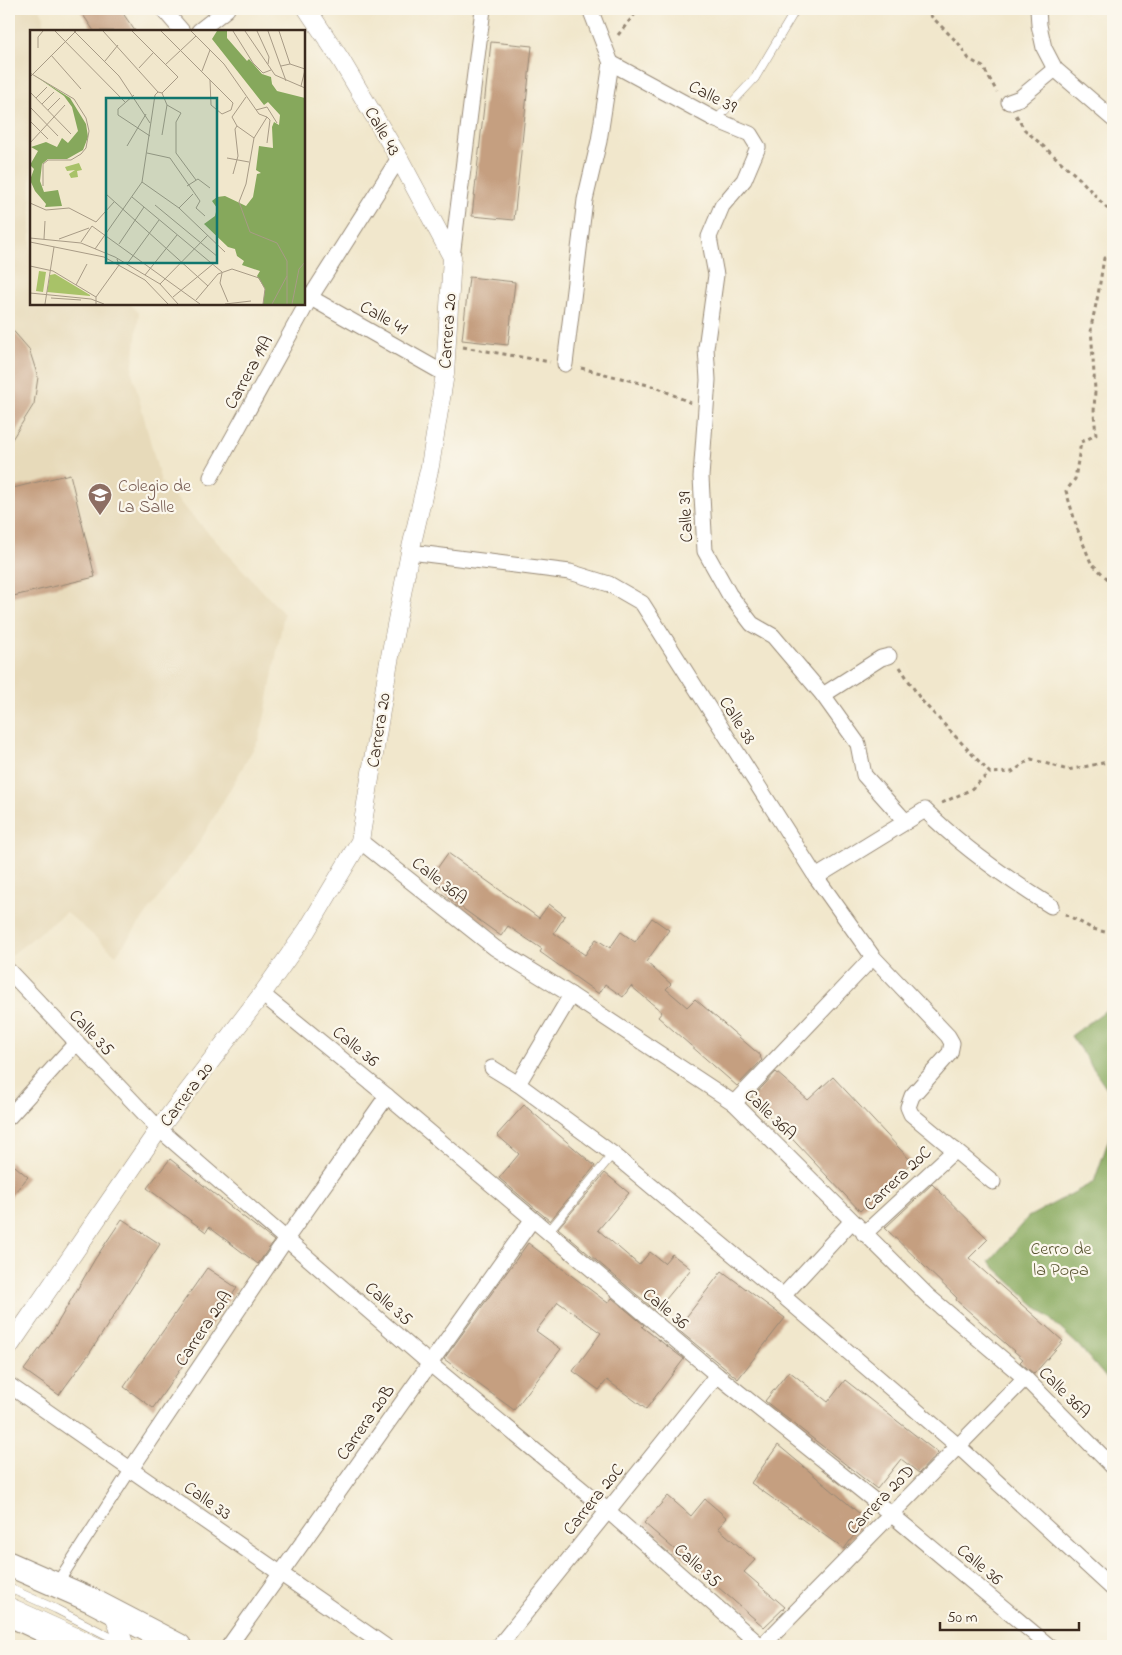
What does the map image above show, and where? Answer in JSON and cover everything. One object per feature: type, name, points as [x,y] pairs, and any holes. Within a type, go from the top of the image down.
[{"type":"highway","points":[[9,1564],[113,1612],[179,1646]]},
{"type":"highway","points":[[9,1614],[77,1646]]},
{"type":"street","points":[[163,9],[181,30]]},
{"type":"street","points":[[200,30],[227,9]]},
{"type":"street","name":"Calle 43","points":[[307,9],[341,60],[399,158],[452,257]]},
{"type":"street","name":"Carrera 20","points":[[9,1347],[158,1129],[262,994],[307,930],[360,841],[388,667],[410,552],[430,466],[445,374],[452,257],[483,9]]},
{"type":"street","points":[[564,364],[584,200],[599,140],[608,56],[590,9]]},
{"type":"street","points":[[1038,9],[1044,48],[1055,69],[1113,120]]},
{"type":"street","name":"Calle 39","points":[[608,56],[716,120],[750,134],[758,147],[744,180],[722,206],[709,237],[716,275],[706,348],[708,380],[701,477],[706,551],[729,594],[752,624],[773,636],[823,695]]},
{"type":"street","points":[[1009,102],[1020,98],[1055,69]]},
{"type":"street","name":"Carrera 19A","points":[[307,296],[399,158]]},
{"type":"street","name":"Calle 41","points":[[307,296],[445,374]]},
{"type":"street","name":"Carrera 19A","points":[[211,478],[302,305]]},
{"type":"street","name":"Calle 38","points":[[410,552],[570,572],[609,584],[642,603],[816,877],[873,957],[948,1036],[952,1043],[950,1053],[912,1096],[908,1107],[911,1114],[955,1150]]},
{"type":"street","points":[[889,656],[881,658],[823,695],[858,744],[864,775],[906,822]]},
{"type":"street","points":[[816,877],[925,810],[950,834],[996,870],[1051,906]]},
{"type":"street","name":"Calle 36A","points":[[360,841],[495,948],[572,995],[734,1102],[928,1296],[1025,1378],[1113,1466]]},
{"type":"street","points":[[734,1102],[873,957]]},
{"type":"street","name":"Calle 35","points":[[9,971],[158,1129],[429,1363],[608,1511],[762,1646]]},
{"type":"street","name":"Calle 36","points":[[262,994],[387,1096],[717,1375],[891,1514],[1049,1646]]},
{"type":"street","points":[[518,1084],[572,995]]},
{"type":"street","points":[[9,1117],[76,1043]]},
{"type":"street","points":[[492,1068],[518,1084],[613,1154],[783,1296],[958,1446],[1113,1589]]},
{"type":"street","name":"Carrera 20A","points":[[56,1585],[286,1239],[387,1096]]},
{"type":"street","points":[[955,1150],[993,1182]]},
{"type":"street","name":"Carrera 20C","points":[[864,1234],[955,1150]]},
{"type":"street","name":"Carrera 20B","points":[[229,1646],[532,1220]]},
{"type":"street","name":"Carrera 20C","points":[[783,1296],[852,1221]]},
{"type":"street","name":"Carrera 20C","points":[[499,1646],[717,1375]]},
{"type":"street","name":"Carrera 20D","points":[[762,1646],[1025,1378]]},
{"type":"street","name":"Calle 33","points":[[9,1385],[386,1646]]},
{"type":"street","points":[[113,1612],[121,1646]]},
{"type":"lane","points":[[716,120],[755,78],[796,9]]},
{"type":"lane","points":[[548,1232],[613,1154]]},
{"type":"lane","points":[[9,1588],[56,1609],[121,1646]]},
{"type":"lane","points":[[9,1601],[121,1646]]},
{"type":"path","points":[[608,56],[639,9]]},
{"type":"path","points":[[924,9],[959,44],[969,59],[983,67],[999,95],[1009,102],[1024,129],[1080,180],[1113,215]]},
{"type":"path","points":[[1113,259],[1104,258],[1091,327],[1096,436],[1081,442],[1075,479],[1066,491],[1077,528],[1091,563],[1113,584]]},
{"type":"path","points":[[889,656],[896,661],[921,700],[990,773]]},
{"type":"path","points":[[925,810],[970,790],[990,773],[1012,772],[1031,759],[1068,770],[1113,761]]},
{"type":"path","points":[[1051,906],[1093,929],[1113,934]]},
{"type":"shaded area","name":"Colegio de La Salle","points":[[9,9],[40,9],[44,17],[43,30],[30,30],[30,305],[131,305],[139,313],[132,372],[161,482],[284,614],[259,739],[199,843],[116,955],[66,912],[9,957]]},
{"type":"green space","points":[[1113,1005],[1113,1097],[1071,1036]]},
{"type":"green space","name":"Cerro de la Popa","points":[[1113,1127],[1113,1386],[1079,1346],[989,1262],[1028,1217],[1094,1182]]},
{"type":"building","points":[[79,9],[120,9],[134,30],[93,30]]},
{"type":"building","points":[[491,42],[532,46],[514,220],[472,216]]},
{"type":"building","points":[[469,277],[515,282],[508,345],[462,340]]},
{"type":"building","points":[[9,326],[29,349],[38,377],[34,404],[9,444]]},
{"type":"building","points":[[70,474],[95,577],[9,597],[9,489]]},
{"type":"building","points":[[448,853],[539,918],[549,904],[565,916],[554,933],[585,955],[596,939],[610,948],[621,932],[635,942],[652,918],[669,930],[646,962],[671,984],[666,989],[687,1007],[695,999],[761,1056],[762,1060],[737,1086],[658,1017],[662,1012],[631,986],[623,997],[605,984],[599,994],[540,952],[542,949],[508,926],[501,936],[437,890],[441,884],[431,877]]},
{"type":"building","points":[[776,1072],[808,1100],[833,1077],[912,1162],[860,1211],[781,1127],[750,1100]]},
{"type":"building","points":[[524,1105],[595,1166],[550,1221],[499,1178],[519,1154],[497,1135]]},
{"type":"building","points":[[170,1159],[274,1241],[258,1264],[209,1227],[206,1232],[147,1188]]},
{"type":"building","points":[[9,1161],[28,1177],[9,1199]]},
{"type":"building","points":[[605,1173],[629,1193],[598,1230],[639,1265],[650,1252],[664,1263],[672,1254],[691,1269],[656,1311],[558,1228]]},
{"type":"building","points":[[932,1184],[988,1239],[969,1258],[1063,1341],[1034,1374],[1020,1362],[1023,1359],[956,1300],[957,1298],[885,1228]]},
{"type":"building","points":[[122,1219],[160,1244],[89,1354],[59,1395],[24,1370],[54,1329],[95,1259]]},
{"type":"building","points":[[528,1243],[608,1303],[612,1298],[644,1325],[642,1327],[684,1359],[646,1409],[607,1380],[599,1390],[573,1371],[601,1333],[558,1302],[536,1331],[561,1349],[514,1410],[444,1359]]},
{"type":"building","points":[[207,1268],[237,1288],[153,1408],[124,1387]]},
{"type":"building","points":[[722,1271],[785,1318],[738,1379],[677,1329]]},
{"type":"building","points":[[789,1371],[828,1402],[845,1380],[938,1453],[919,1473],[901,1459],[877,1489],[765,1401]]},
{"type":"building","points":[[778,1445],[866,1519],[844,1549],[751,1483]]},
{"type":"building","points":[[668,1496],[691,1516],[705,1499],[727,1518],[718,1528],[755,1560],[744,1572],[785,1607],[764,1627],[644,1523]]},
{"type":"place","name":"Colegio de La Salle","points":[[100,516]]}]
